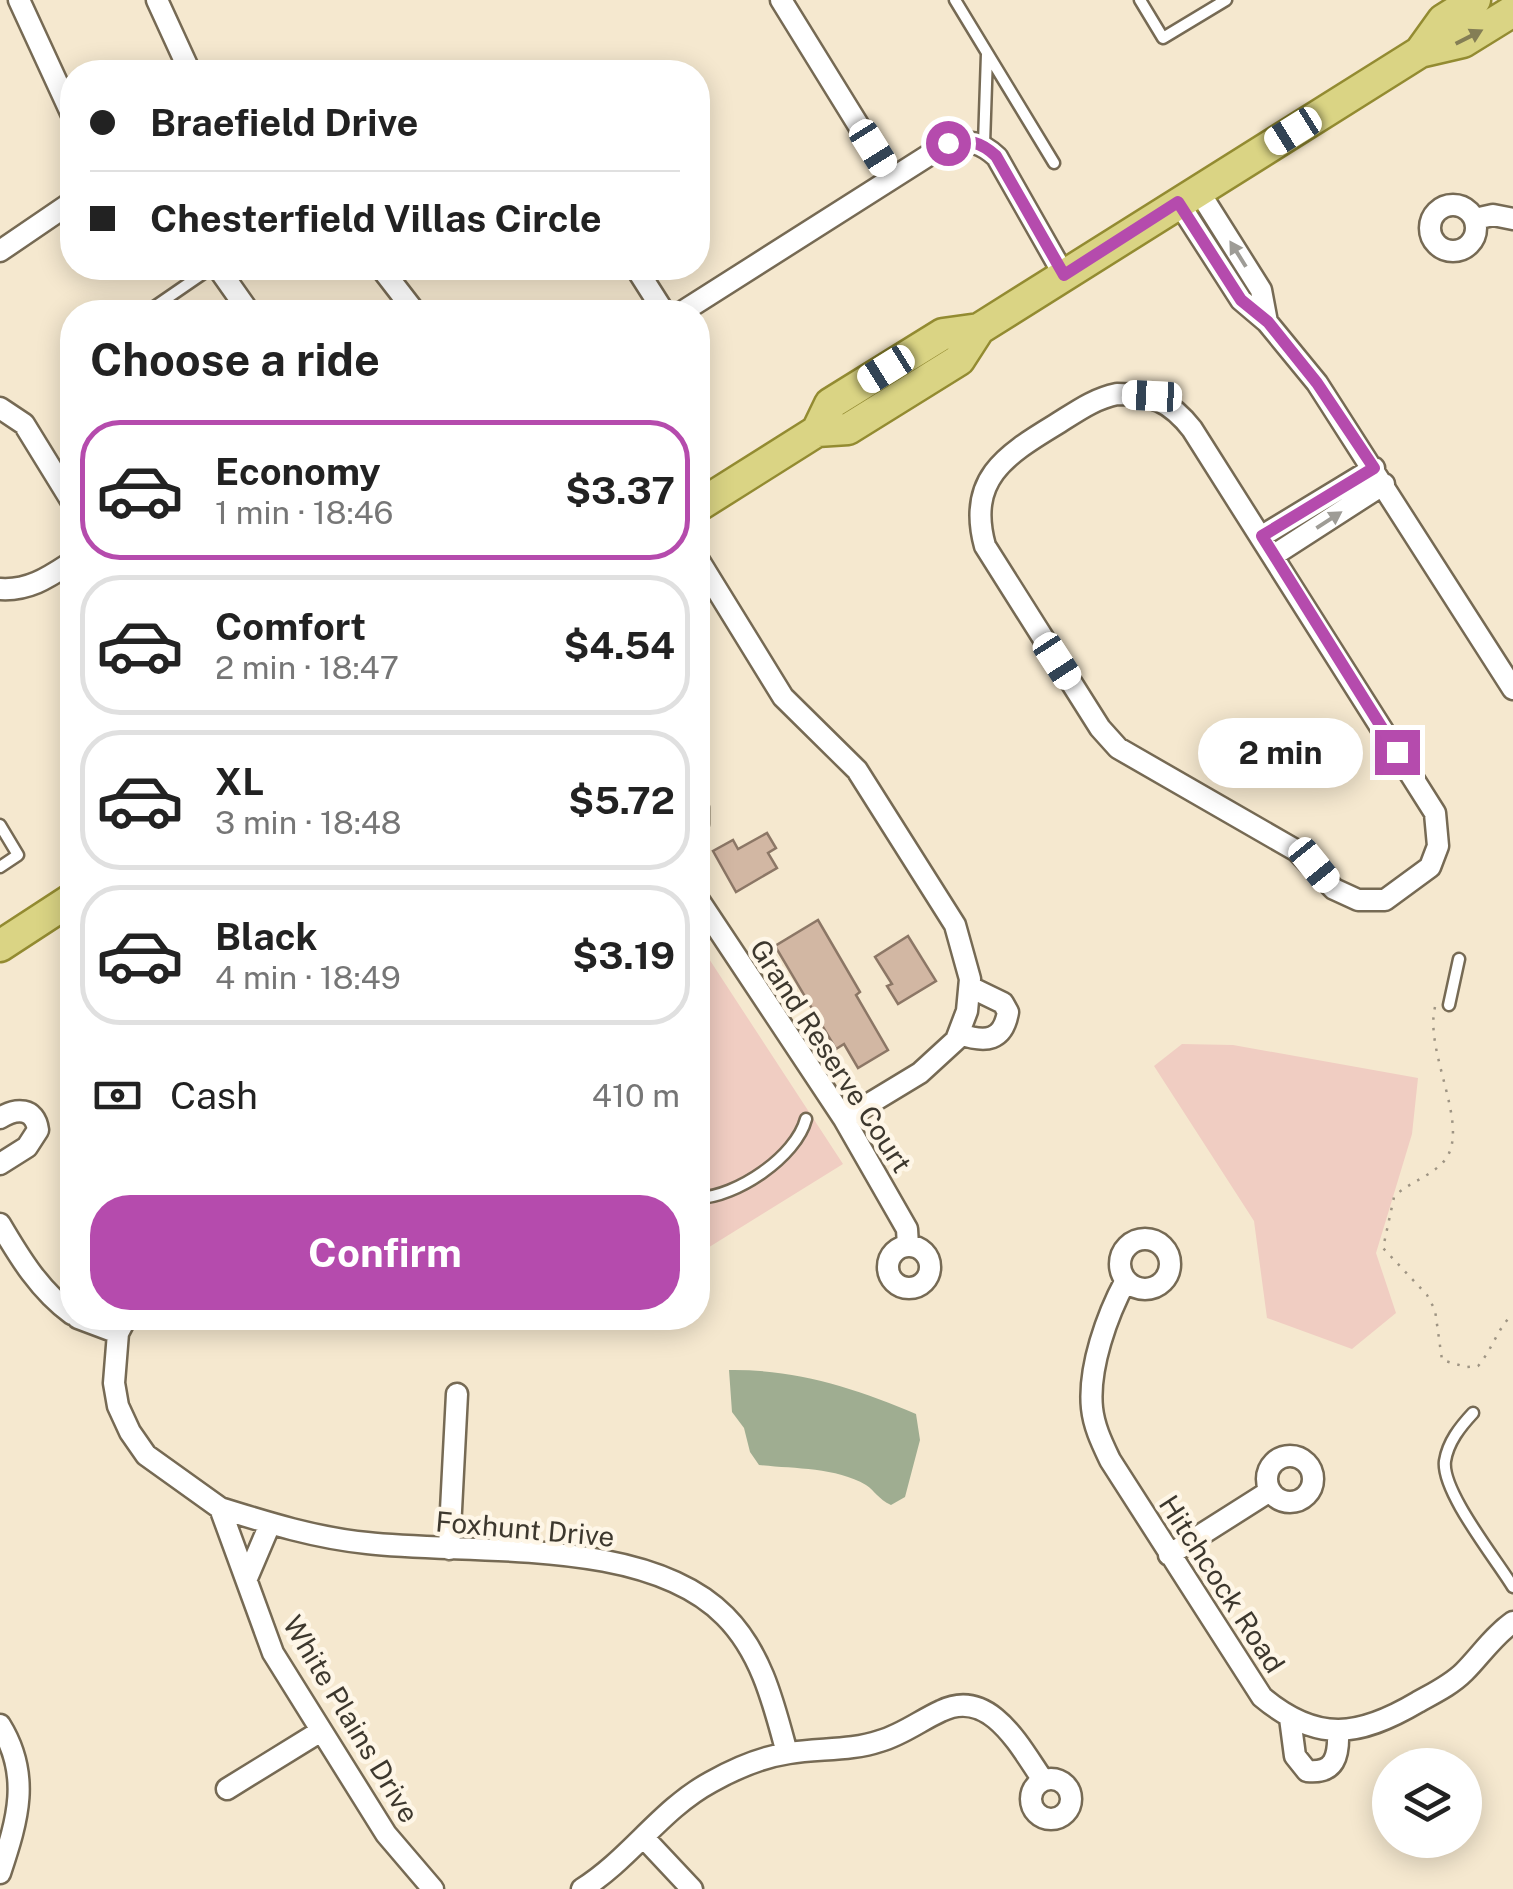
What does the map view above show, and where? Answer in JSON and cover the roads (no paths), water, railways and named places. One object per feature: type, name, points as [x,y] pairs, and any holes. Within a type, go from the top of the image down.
[{"type":"main road","points":[[1420,52],[1442,20],[1475,0]]},
{"type":"main road","points":[[710,498],[817,431],[830,404],[943,334],[978,329],[1420,52],[1463,42],[1513,11]]},
{"type":"main road","points":[[0,946],[60,907]]},
{"type":"street","points":[[19,0],[60,89]]},
{"type":"street","points":[[157,0],[184,60]]},
{"type":"street","points":[[781,0],[891,178]]},
{"type":"street","points":[[701,300],[948,143],[964,140],[984,144],[996,156],[1064,275]]},
{"type":"street","points":[[1188,196],[1261,290],[1268,322],[1317,383],[1513,689]]},
{"type":"street","points":[[0,251],[60,210]]},
{"type":"street","points":[[1474,218],[1493,215],[1513,219]]},
{"type":"street","points":[[224,280],[239,300]]},
{"type":"street","points":[[390,280],[406,300]]},
{"type":"street","points":[[1117,394],[1152,396],[1166,402],[1192,428],[1262,536],[1435,813],[1436,856],[1430,867],[1385,900],[1344,896],[1297,851],[1137,762],[1111,741],[985,546],[980,501],[1004,459],[1098,398],[1117,394]]},
{"type":"street","points":[[0,408],[24,424],[60,482]]},
{"type":"street","points":[[1262,536],[1379,476]]},
{"type":"street","points":[[1274,555],[1379,476]]},
{"type":"street","points":[[0,589],[15,590],[40,582],[60,570]]},
{"type":"street","points":[[710,578],[784,697],[857,770],[956,925],[970,987],[960,1034],[920,1073],[844,1119]]},
{"type":"street","name":"Grand Reserve Court","points":[[710,917],[844,1119],[907,1230],[908,1246]]},
{"type":"street","points":[[960,1034],[991,1040],[1006,1024],[1008,1012],[1002,1003],[970,987]]},
{"type":"street","points":[[0,1118],[12,1111],[28,1112],[34,1116],[38,1130],[27,1147],[0,1164]]},
{"type":"street","points":[[0,1224],[30,1272],[60,1305]]},
{"type":"street","name":"Hitchcock Road","points":[[1126,1280],[1115,1301],[1102,1345],[1092,1407],[1097,1433],[1110,1460],[1250,1682],[1290,1718],[1338,1732]]},
{"type":"street","points":[[121,1330],[114,1383],[118,1406],[130,1432],[146,1454],[220,1508]]},
{"type":"street","points":[[449,1548],[457,1394]]},
{"type":"street","points":[[1170,1555],[1270,1491]]},
{"type":"street","name":"Foxhunt Drive","points":[[220,1508],[328,1538],[600,1559],[648,1572],[698,1595],[725,1615],[771,1692],[787,1753]]},
{"type":"street","name":"White Plains Drive","points":[[220,1508],[273,1653],[402,1856],[433,1889]]},
{"type":"street","points":[[247,1578],[270,1524]]},
{"type":"street","points":[[1290,1718],[1295,1756],[1307,1771],[1328,1769],[1337,1760],[1338,1732],[1364,1729],[1449,1684],[1513,1622]]},
{"type":"street","points":[[582,1889],[604,1876],[674,1808],[708,1783],[787,1753],[880,1742],[956,1705],[975,1706],[994,1716],[1043,1780]]},
{"type":"street","points":[[0,1725],[14,1748],[21,1782],[0,1873]]},
{"type":"street","points":[[227,1789],[321,1731]]},
{"type":"street","points":[[645,1838],[692,1889]]},
{"type":"lane","points":[[955,0],[1054,163]]},
{"type":"lane","points":[[1140,0],[1164,38],[1226,0]]},
{"type":"lane","points":[[984,144],[987,53]]},
{"type":"lane","points":[[166,300],[196,280]]},
{"type":"lane","points":[[0,825],[18,855],[0,867]]},
{"type":"lane","points":[[1450,1005],[1459,959]]},
{"type":"lane","points":[[710,1197],[718,1196],[784,1157],[801,1137],[806,1119]]},
{"type":"lane","points":[[1473,1414],[1453,1438],[1444,1464],[1449,1487],[1513,1586]]}]
